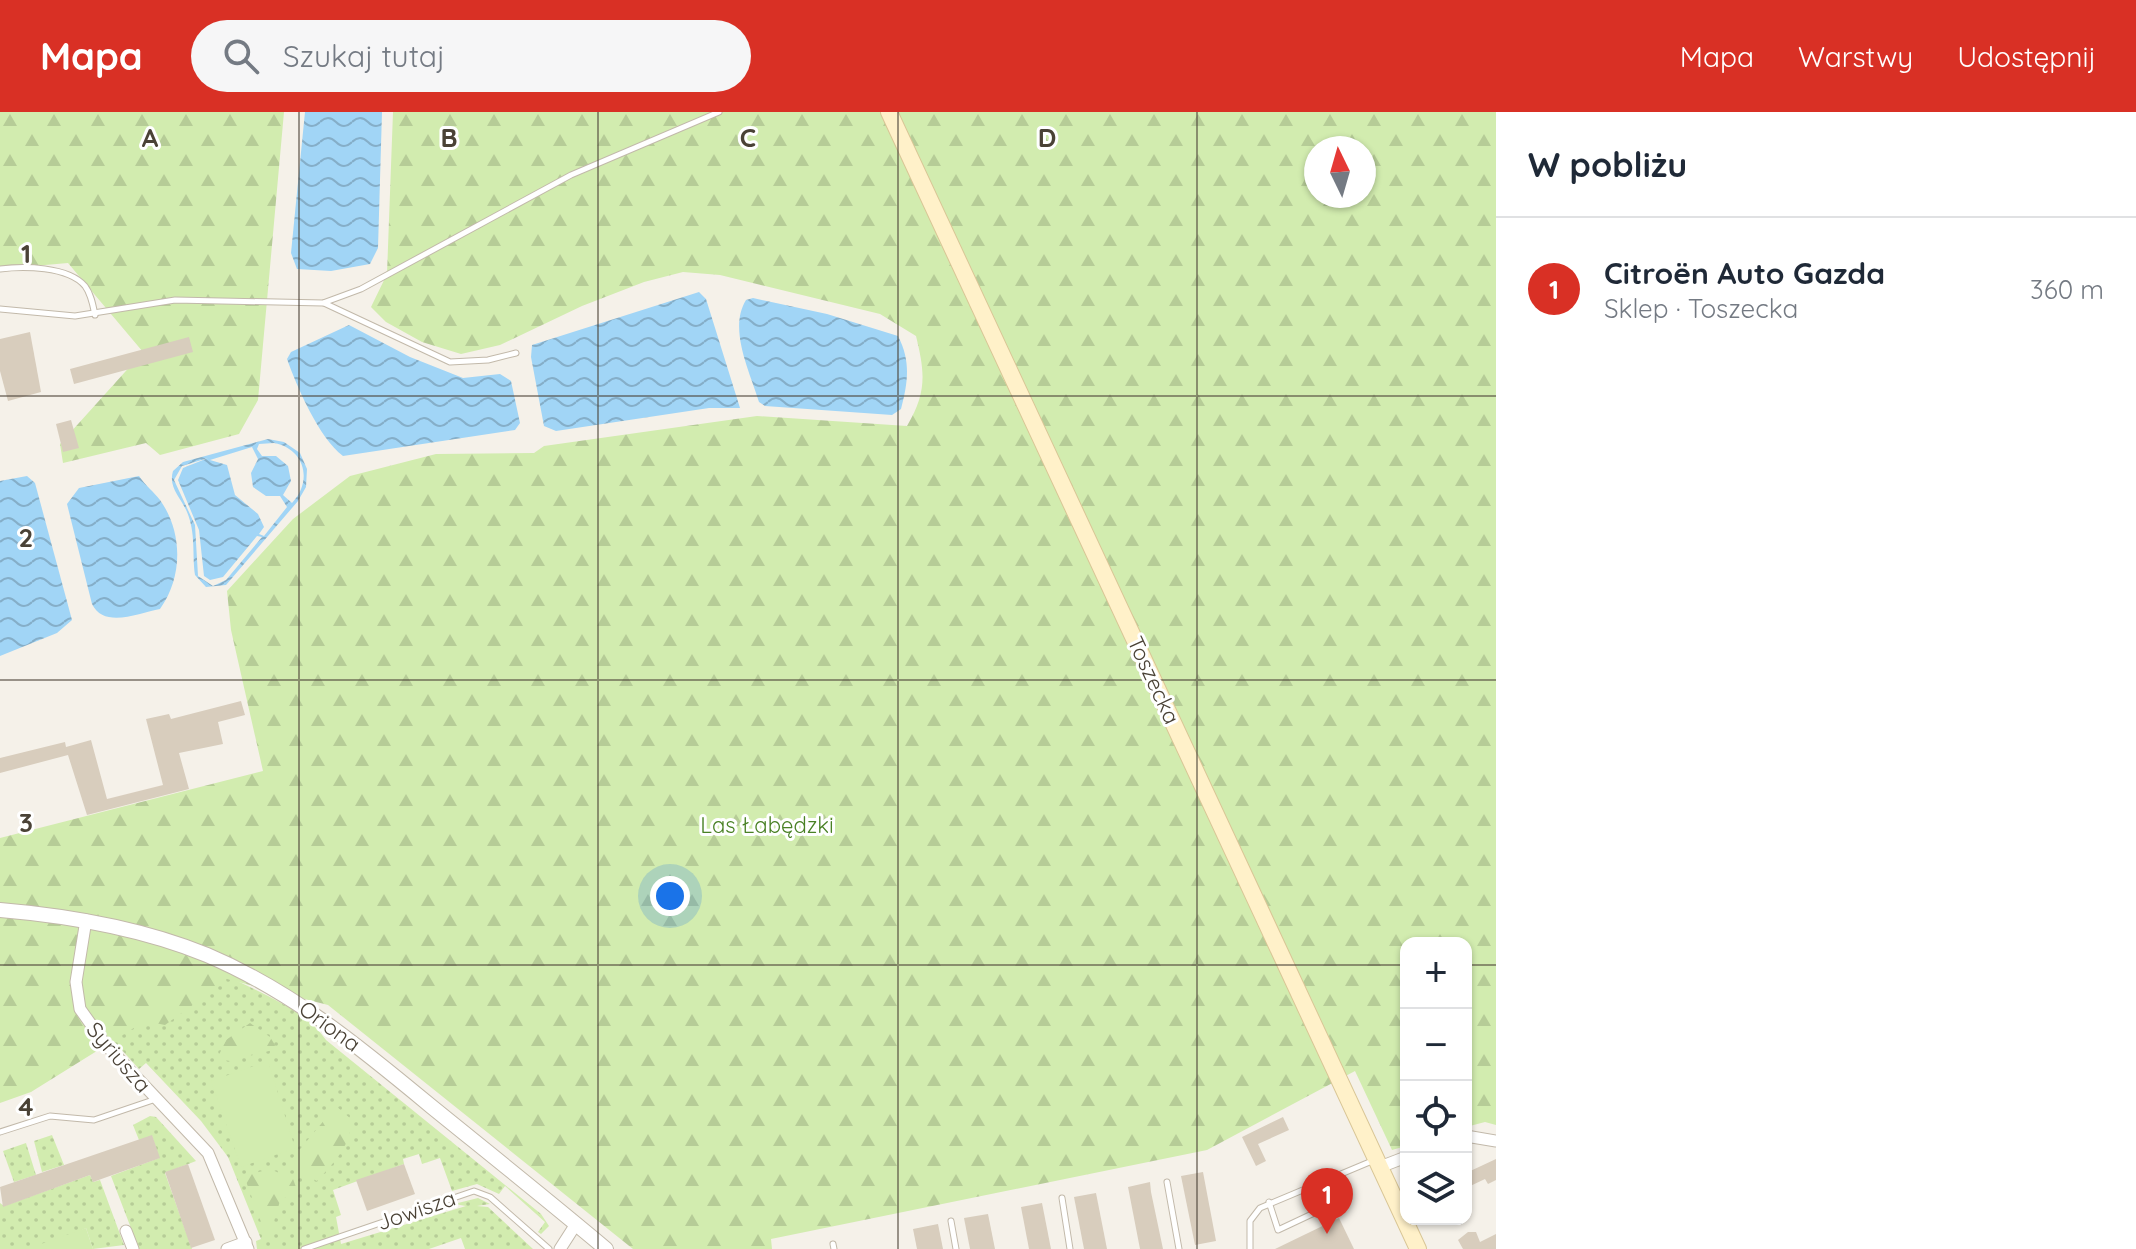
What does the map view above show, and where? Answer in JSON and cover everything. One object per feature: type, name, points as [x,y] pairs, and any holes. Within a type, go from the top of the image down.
[{"type":"main road","name":"Toszecka","points":[[889,112],[1418,1249]]},
{"type":"street","name":"Oriona","points":[[0,910],[86,920],[164,939],[206,954],[307,1008],[606,1249]]},
{"type":"street","name":"Syriusza","points":[[86,920],[77,1000],[105,1044],[208,1153],[247,1246]]},
{"type":"street","points":[[1472,1137],[1496,1141]]},
{"type":"street","points":[[1378,1163],[1400,1158]]},
{"type":"street","points":[[560,1249],[576,1224]]},
{"type":"street","points":[[126,1231],[133,1249]]},
{"type":"street","points":[[227,1249],[247,1246]]},
{"type":"lane","points":[[0,309],[95,315],[175,300],[323,303],[361,289],[571,175],[719,112]]},
{"type":"lane","points":[[0,269],[51,271],[80,281],[90,295],[95,315]]},
{"type":"lane","points":[[323,303],[450,362],[488,360],[516,353]]},
{"type":"lane","name":"Syriusza","points":[[0,1132],[50,1116],[94,1120],[156,1099]]},
{"type":"lane","points":[[1250,1249],[1252,1215],[1269,1202],[1337,1175],[1378,1163]]},
{"type":"lane","points":[[1269,1202],[1278,1230],[1346,1198],[1337,1175]]},
{"type":"lane","points":[[1167,1182],[1179,1249]]},
{"type":"lane","name":"Jowisza","points":[[304,1249],[474,1191],[490,1197],[549,1249]]},
{"type":"lane","points":[[1062,1198],[1070,1249]]},
{"type":"lane","points":[[951,1221],[956,1249]]},
{"type":"green space","points":[[0,112],[284,112],[258,400],[239,434],[160,455],[146,443],[63,463],[60,444],[143,352],[68,263],[0,269]]},
{"type":"green space","name":"Las Łabędzki","points":[[393,112],[1496,112],[1496,1125],[1485,1122],[1472,1125],[1472,937],[1400,937],[1400,1148],[1392,1150],[1355,1071],[1207,1150],[771,1239],[772,1249],[633,1249],[328,1005],[223,978],[208,994],[165,1025],[145,1021],[31,1092],[0,1103],[0,838],[263,771],[231,630],[227,591],[293,519],[350,476],[436,454],[534,453],[544,446],[757,416],[907,426],[921,392],[922,372],[916,336],[880,314],[720,275],[683,272],[644,282],[582,306],[500,345],[461,354],[422,342],[386,322],[371,307],[387,274]]},
{"type":"green space","points":[[223,974],[306,1019],[326,1040],[541,1214],[549,1226],[541,1234],[538,1232],[545,1222],[505,1186],[499,1194],[477,1184],[452,1191],[440,1158],[422,1164],[419,1154],[403,1159],[404,1164],[333,1190],[341,1215],[336,1217],[341,1244],[466,1206],[454,1204],[478,1198],[490,1204],[477,1206],[488,1207],[533,1249],[465,1249],[461,1238],[429,1249],[257,1249],[256,1241],[261,1239],[228,1157],[201,1121],[146,1063],[139,1069],[103,1029]]},
{"type":"green space","points":[[250,1023],[270,1037],[275,1045],[273,1050],[230,1061],[217,1059],[226,1040]]},
{"type":"green space","points":[[268,1061],[295,1148],[241,1167],[211,1081]]},
{"type":"green space","points":[[336,1106],[351,1119],[349,1136],[341,1153],[317,1181],[290,1168],[291,1160]]},
{"type":"green space","points":[[150,1116],[156,1117],[196,1161],[165,1173],[192,1249],[139,1249],[111,1176],[159,1158],[152,1136],[139,1140],[133,1125]]},
{"type":"green space","points":[[52,1135],[64,1165],[42,1172],[34,1141]]},
{"type":"green space","points":[[26,1143],[36,1175],[14,1182],[3,1151]]},
{"type":"green space","points":[[270,1169],[293,1179],[297,1190],[280,1201],[268,1241],[244,1176]]},
{"type":"green space","points":[[90,1175],[93,1182],[100,1180],[124,1245],[93,1249],[86,1228],[43,1249],[0,1249],[0,1203],[4,1206]]},
{"type":"green space","points":[[86,1228],[93,1249],[43,1249],[41,1244]]},
{"type":"water","points":[[305,112],[382,112],[378,248],[370,264],[331,271],[297,269],[291,253]]},
{"type":"water","points":[[699,292],[706,299],[740,408],[709,408],[556,431],[544,426],[531,357],[532,345]]},
{"type":"water","points":[[753,298],[827,314],[898,336],[905,354],[907,372],[901,409],[892,415],[765,406],[759,402],[742,351],[739,324],[746,300]]},
{"type":"water","points":[[349,325],[410,357],[463,378],[500,374],[511,381],[520,423],[515,430],[343,456],[317,425],[287,359],[291,352]]},
{"type":"water","points":[[268,439],[284,442],[300,453],[307,469],[306,487],[298,501],[226,585],[206,587],[195,575],[190,520],[172,482],[173,471],[183,462]],"holes":[[[274,443],[293,452],[302,467],[302,485],[292,503],[283,495],[291,481],[288,466],[276,456],[262,456],[257,449],[259,444]],[[252,447],[258,459],[251,473],[253,487],[266,496],[280,496],[287,507],[264,536],[259,534],[264,527],[258,514],[235,495],[227,465],[210,460]],[[208,458],[183,468],[178,480],[199,530],[204,576],[210,580],[223,577],[257,536],[262,537],[226,580],[213,586],[198,576],[195,525],[174,480],[182,466]]]},
{"type":"water","points":[[27,476],[35,483],[72,620],[57,633],[0,656],[0,481]]},
{"type":"water","points":[[139,476],[168,513],[176,540],[176,569],[168,596],[160,609],[113,618],[98,612],[92,604],[67,504],[79,488]]},
{"type":"building","points":[[30,332],[41,392],[8,401],[0,371],[0,339]]},
{"type":"building","points":[[189,337],[193,352],[74,384],[70,369]]},
{"type":"building","points":[[71,420],[79,448],[63,452],[56,424]]},
{"type":"building","points":[[241,701],[245,715],[218,722],[223,744],[179,753],[189,789],[87,815],[68,755],[0,773],[0,758],[65,742],[66,747],[91,740],[107,799],[163,785],[146,719],[169,714],[171,719]]},
{"type":"building","points":[[1283,1117],[1289,1130],[1258,1144],[1266,1161],[1256,1166],[1242,1137]]},
{"type":"building","points":[[152,1135],[160,1158],[93,1182],[90,1175],[3,1207],[0,1187]]},
{"type":"building","points":[[1496,1159],[1496,1180],[1488,1184],[1485,1179],[1472,1185],[1472,1170]]},
{"type":"building","points":[[188,1164],[215,1240],[191,1248],[165,1172]]},
{"type":"building","points":[[404,1164],[415,1194],[367,1211],[356,1180]]},
{"type":"building","points":[[1203,1172],[1216,1241],[1195,1245],[1181,1176]]},
{"type":"building","points":[[1150,1182],[1163,1249],[1140,1249],[1128,1187]]},
{"type":"building","points":[[1096,1193],[1107,1249],[1084,1249],[1074,1197]]},
{"type":"building","points":[[1042,1203],[1051,1249],[1029,1249],[1021,1207]]},
{"type":"building","points":[[988,1214],[995,1249],[970,1249],[964,1218]]},
{"type":"building","points":[[1339,1218],[1354,1249],[1275,1249]]},
{"type":"building","points":[[938,1224],[943,1249],[917,1249],[913,1229]]},
{"type":"building","points":[[1468,1232],[1476,1232],[1480,1242],[1496,1234],[1496,1249],[1463,1249],[1458,1240]]},
{"type":"place","name":"Citroën Auto Gazda","points":[[1327,1234]]}]
